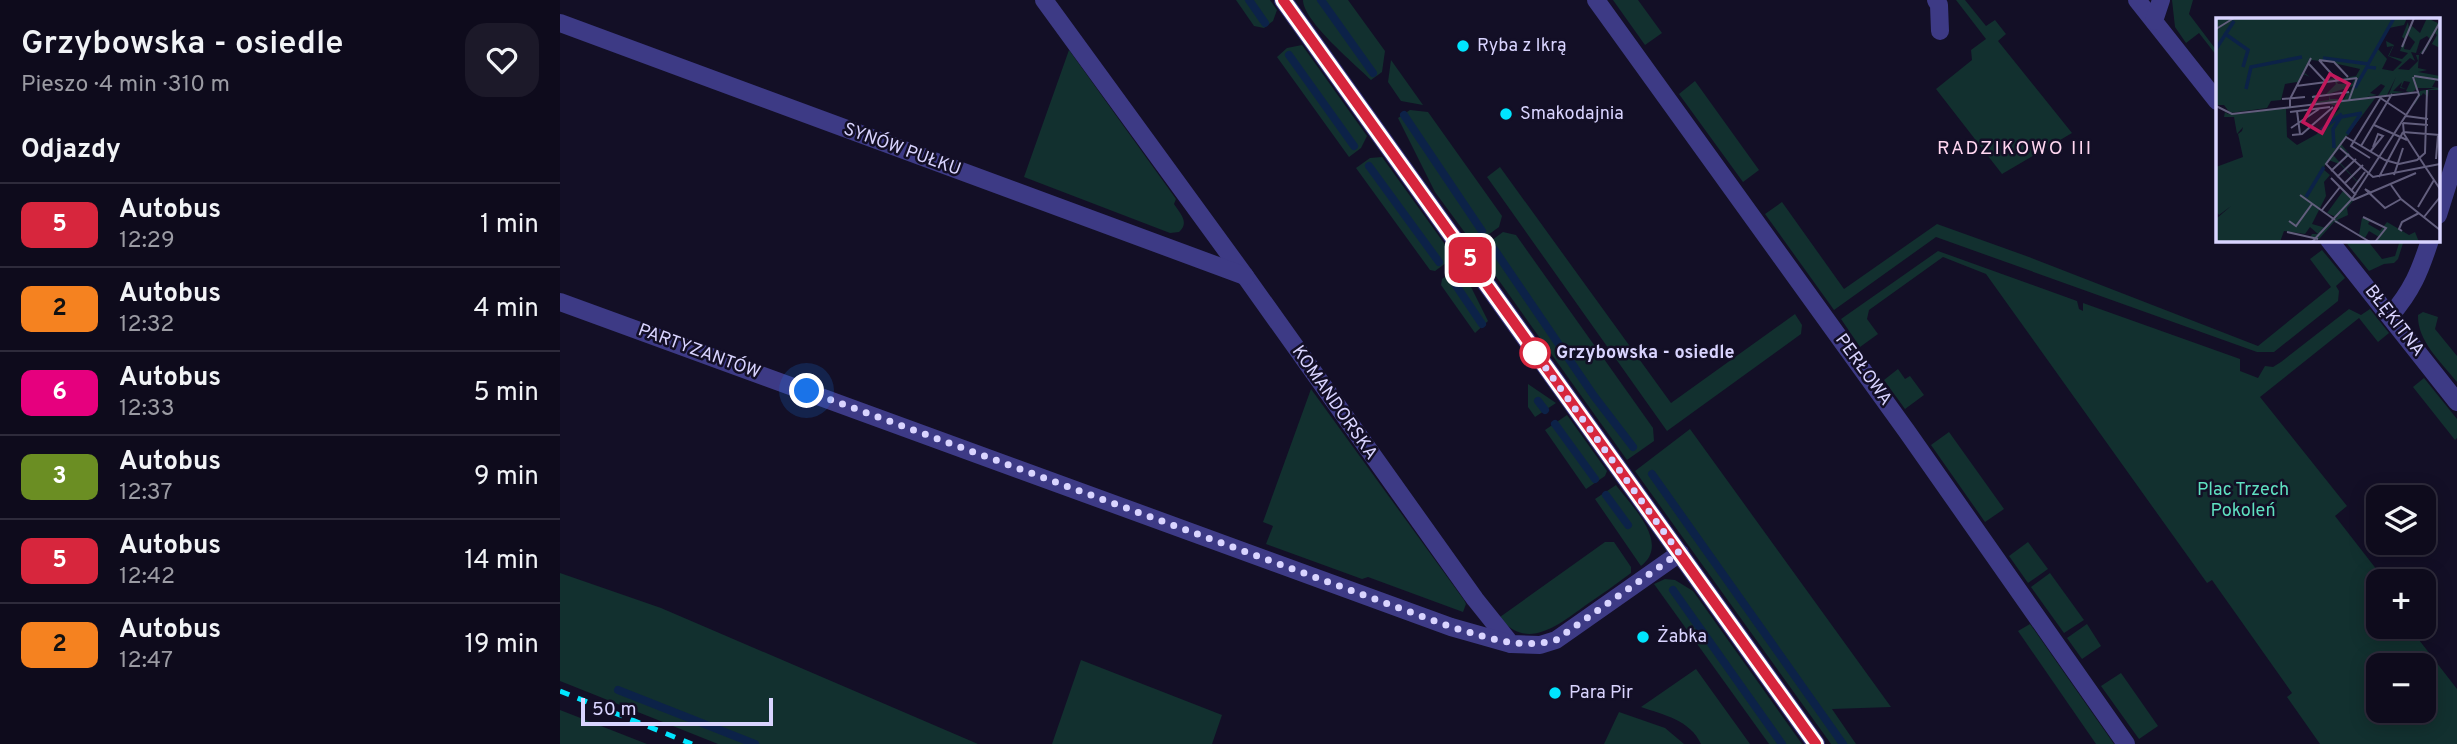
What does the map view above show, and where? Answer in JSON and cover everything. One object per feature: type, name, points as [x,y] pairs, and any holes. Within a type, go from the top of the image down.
[{"type":"street","name":"KOMANDORSKA","points":[[1044,0],[1245,276],[1475,600],[1511,644]]},
{"type":"street","points":[[1283,0],[1816,744]]},
{"type":"street","name":"PERŁOWA","points":[[1596,0],[1908,432],[2126,744]]},
{"type":"street","points":[[1936,0],[1939,5],[1940,31]]},
{"type":"street","points":[[2137,0],[2216,100]]},
{"type":"street","points":[[2154,21],[2161,0]]},
{"type":"street","name":"SYNÓW PUŁKU","points":[[560,23],[1245,276]]},
{"type":"street","points":[[2440,209],[2457,155]]},
{"type":"street","name":"BŁĘKITNA","points":[[2331,242],[2457,402]]},
{"type":"street","points":[[2390,316],[2407,296],[2419,273],[2429,242]]},
{"type":"street","name":"PARTYZANTÓW","points":[[560,302],[1439,623],[1511,644]]},
{"type":"street","points":[[1511,644],[1540,645],[1556,640],[1679,553]]},
{"type":"green space","points":[[1236,0],[1270,0],[1277,10],[1273,21],[1264,28],[1254,26]]},
{"type":"green space","points":[[1303,0],[1348,0],[1385,51],[1382,72],[1371,80],[1320,30],[1305,9]]},
{"type":"green space","points":[[1613,0],[1638,0],[1662,33],[1645,45]]},
{"type":"green space","points":[[1956,0],[1965,0],[1986,26],[1995,20],[2006,34],[1998,41],[2072,133],[2002,174],[1936,89],[1972,60],[1971,50],[1986,39]]},
{"type":"green space","points":[[2172,0],[2193,0],[2189,14],[2216,50],[2216,55],[2199,33],[2186,43],[2175,27]]},
{"type":"green space","points":[[1302,45],[1367,136],[1361,148],[1349,157],[1277,57],[1287,48]]},
{"type":"green space","points":[[1069,50],[1176,199],[1174,204],[1184,222],[1179,232],[1170,233],[1024,177]]},
{"type":"green space","points":[[1391,60],[1423,105],[1401,101],[1388,82]]},
{"type":"green space","points":[[1695,81],[1759,170],[1743,182],[1679,94]]},
{"type":"green space","points":[[1410,110],[1428,112],[1502,216],[1499,227],[1474,245],[1435,192],[1398,118]]},
{"type":"green space","points":[[1382,157],[1454,257],[1435,271],[1430,270],[1356,168],[1370,158]]},
{"type":"green space","points":[[1500,167],[1671,403],[1795,314],[1802,325],[1801,334],[1667,431],[1487,177]]},
{"type":"green space","points":[[1782,202],[1844,289],[1937,224],[2258,346],[2331,287],[2310,259],[2322,250],[2345,278],[2336,286],[2339,291],[2338,301],[2274,352],[2257,352],[1936,237],[1834,310],[1765,214]]},
{"type":"green space","points":[[1503,232],[1516,235],[1653,428],[1654,441],[1627,460],[1480,254],[1480,249]]},
{"type":"green space","points":[[2346,242],[2369,242],[2382,259],[2395,256],[2399,242],[2403,242],[2394,263],[2369,271]]},
{"type":"green space","name":"Plac Trzech Pokoleń","points":[[1938,251],[2077,301],[2079,309],[2083,311],[2083,303],[2240,359],[2240,371],[2258,378],[2265,366],[2273,367],[2281,362],[2349,309],[2361,315],[2370,309],[2389,333],[2378,342],[2359,318],[2260,397],[2347,506],[2335,516],[2376,569],[2366,569],[2366,639],[2418,639],[2429,653],[2366,653],[2366,723],[2436,723],[2436,662],[2457,689],[2457,744],[2320,744],[2287,697],[2292,693],[2212,580],[2207,583],[1986,274],[1943,257],[1869,310],[1867,319],[1878,334],[1860,347],[1841,319]]},
{"type":"green space","points":[[1461,267],[1488,321],[1475,333],[1441,285],[1442,279]]},
{"type":"green space","points":[[2423,312],[2438,317],[2435,329],[2457,356],[2457,382],[2426,343],[2418,315]]},
{"type":"green space","points":[[1898,369],[1905,379],[1910,376],[1924,395],[1905,409],[1884,380]]},
{"type":"green space","points":[[2424,378],[2457,419],[2455,440],[2413,387]]},
{"type":"green space","points":[[1528,384],[1556,403],[1535,417],[1528,407]]},
{"type":"green space","points":[[1311,389],[1464,600],[1466,604],[1463,612],[1266,544],[1273,526],[1263,522]]},
{"type":"green space","points":[[1567,415],[1607,471],[1605,476],[1586,489],[1545,430]]},
{"type":"green space","points":[[1690,429],[1891,707],[1832,709],[1856,744],[1831,744],[1635,471]]},
{"type":"green space","points":[[1949,432],[2004,509],[1985,522],[1931,445]]},
{"type":"green space","points":[[1616,485],[1638,514],[1650,536],[1652,547],[1649,557],[1641,566],[1595,499]]},
{"type":"green space","points":[[1605,542],[1614,542],[1631,567],[1631,573],[1566,620],[1532,634],[1510,628],[1500,617]]},
{"type":"green space","points":[[2028,542],[2048,569],[2028,583],[2009,556]]},
{"type":"green space","points":[[560,573],[661,608],[978,744],[718,744],[560,681]]},
{"type":"green space","points":[[2050,573],[2084,620],[2064,633],[2031,587]]},
{"type":"green space","points":[[1665,579],[1675,580],[1693,591],[1802,744],[1769,744],[1654,584]]},
{"type":"green space","points":[[2030,624],[2114,744],[2096,744],[2018,631]]},
{"type":"green space","points":[[2087,624],[2101,646],[2082,659],[2067,638]]},
{"type":"green space","points":[[1081,660],[1222,715],[1212,744],[1052,744]]},
{"type":"green space","points":[[1696,669],[1750,744],[1701,744],[1683,724],[1641,707]]},
{"type":"green space","points":[[2121,673],[2158,726],[2139,739],[2101,686]]},
{"type":"green space","points":[[560,710],[647,744],[560,744]]},
{"type":"green space","points":[[1619,712],[1665,728],[1684,744],[1604,744]]},
{"type":"waterway","points":[[1249,0],[1265,23]]},
{"type":"waterway","points":[[1321,0],[1373,73]]},
{"type":"waterway","points":[[1289,55],[1354,146]]},
{"type":"waterway","points":[[1404,115],[1482,231]]},
{"type":"waterway","points":[[1369,166],[1439,262]]},
{"type":"waterway","points":[[1494,249],[1594,396],[1633,447]]},
{"type":"waterway","points":[[1451,278],[1482,324]]},
{"type":"waterway","points":[[1538,401],[1545,410]]},
{"type":"waterway","points":[[1555,424],[1595,479]]},
{"type":"waterway","points":[[1652,474],[1843,744]]},
{"type":"waterway","points":[[1606,495],[1628,525]]},
{"type":"waterway","points":[[1673,590],[1782,744]]},
{"type":"waterway","points":[[618,690],[755,744]]},
{"type":"railway","points":[[560,691],[692,744]]},
{"type":"bus line","name":"5","points":[[1283,0],[1816,744]]},
{"type":"place","name":"Ryba z Ikrą","points":[[1463,46]]},
{"type":"place","name":"Smakodajnia","points":[[1506,114]]},
{"type":"place","name":"Grzybowska - osiedle","points":[[1535,353]]},
{"type":"place","name":"Żabka","points":[[1643,637]]},
{"type":"place","name":"Para Pir","points":[[1555,693]]},
{"type":"district","name":"RADZIKOWO III","points":[[2015,149]]},
{"type":"route","points":[[807,391],[1451,627],[1511,644],[1540,645],[1556,640],[1679,553],[1535,353]]}]
